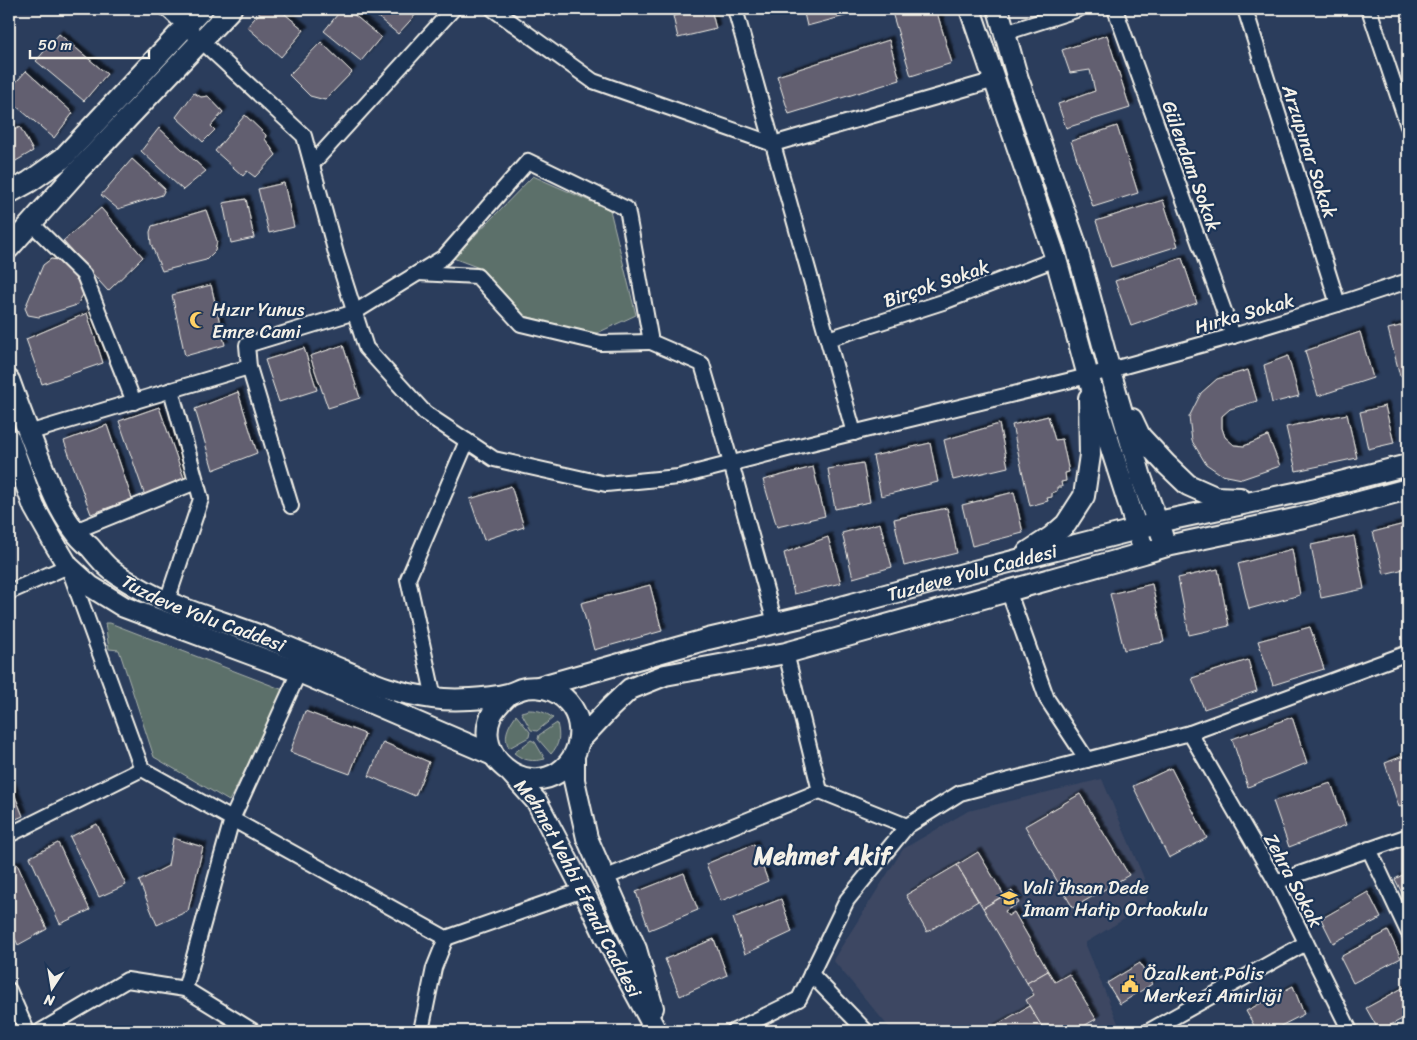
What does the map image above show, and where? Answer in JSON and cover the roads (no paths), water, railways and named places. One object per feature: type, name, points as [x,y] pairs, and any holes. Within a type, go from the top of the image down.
[{"type":"main road","points":[[9,193],[29,182],[63,158],[202,9]]},
{"type":"main road","points":[[9,248],[82,167],[231,9]]},
{"type":"main road","points":[[970,9],[1056,260],[1088,376],[1138,529],[1144,554]]},
{"type":"main road","points":[[998,9],[1017,76],[1075,242],[1141,477],[1167,546]]},
{"type":"main road","points":[[1110,371],[1140,436],[1188,485],[1215,497],[1267,499]]},
{"type":"main road","points":[[1017,560],[1051,537],[1066,524],[1084,496],[1090,455],[1088,376]]},
{"type":"main road","name":"Tuzdeve Yolu Caddesi","points":[[9,380],[57,504],[75,532],[109,568],[137,587],[167,601],[262,637],[388,689],[434,698],[474,699],[509,694]]},
{"type":"main road","name":"Tuzdeve Yolu Caddesi","points":[[9,438],[34,507],[68,566],[90,586],[124,607],[299,672],[493,755]]},
{"type":"main road","name":"Tuzdeve Yolu Caddesi","points":[[538,688],[708,639],[1138,529],[1158,522],[1309,490],[1408,465]]},
{"type":"main road","name":"Tuzdeve Yolu Caddesi","points":[[577,749],[611,707],[630,689],[665,675],[786,653],[1167,546],[1304,518],[1408,489]]},
{"type":"main road","points":[[577,749],[566,766],[557,773],[546,778],[522,778],[501,766],[493,755],[488,742],[488,728],[491,715],[509,694],[523,689],[538,688],[553,691],[565,700],[575,712],[580,726],[574,780],[587,838],[636,949],[660,1031]]},
{"type":"main road","name":"Mehmet Vehbi Efendi Caddesi","points":[[511,773],[536,802],[656,1031]]},
{"type":"street","name":"Hırka Sokak","points":[[167,9],[304,136],[366,348],[425,413],[494,459],[606,484],[678,477],[1110,371],[1233,336],[1408,281]]},
{"type":"street","points":[[312,164],[452,9]]},
{"type":"street","points":[[493,9],[593,81],[773,144],[995,80]]},
{"type":"street","points":[[735,9],[854,433]]},
{"type":"street","points":[[1005,33],[1079,9]]},
{"type":"street","name":"Gülendam Sokak","points":[[1115,9],[1233,336]]},
{"type":"street","name":"Arzupınar Sokak","points":[[1245,9],[1338,304]]},
{"type":"street","points":[[1369,9],[1408,126]]},
{"type":"street","points":[[291,506],[249,367],[247,345],[355,312],[444,257],[528,161],[627,209],[651,342]]},
{"type":"street","points":[[31,223],[84,275],[134,402]]},
{"type":"street","name":"Birçok Sokak","points":[[828,339],[946,301],[1056,260]]},
{"type":"street","points":[[418,273],[477,276],[521,324],[600,343],[651,342],[702,364],[775,623]]},
{"type":"street","points":[[28,433],[249,367]]},
{"type":"street","points":[[167,601],[201,499],[171,390]]},
{"type":"street","points":[[434,698],[408,579],[467,441]]},
{"type":"street","points":[[75,532],[196,482]]},
{"type":"street","points":[[9,592],[68,566],[142,769],[446,938],[583,890]]},
{"type":"street","points":[[1008,590],[1047,699],[1087,760]]},
{"type":"street","points":[[786,653],[820,791]]},
{"type":"street","points":[[734,1031],[799,999],[847,900],[907,826],[960,793],[1190,733],[1408,654]]},
{"type":"street","points":[[185,989],[232,819],[299,672]]},
{"type":"street","name":"Zehra Sokak","points":[[1190,733],[1276,882],[1350,1031]]},
{"type":"street","points":[[9,835],[142,769]]},
{"type":"street","points":[[604,878],[820,791],[907,826]]},
{"type":"street","points":[[1276,882],[1408,836]]},
{"type":"street","points":[[1368,850],[1408,932]]},
{"type":"street","points":[[421,1031],[434,968],[446,938]]},
{"type":"street","points":[[1148,1031],[1306,943]]},
{"type":"street","points":[[811,974],[866,1031]]},
{"type":"street","points":[[41,1031],[127,980],[185,989],[253,1031]]},
{"type":"street","points":[[9,990],[27,1031]]},
{"type":"place","name":"Hızır Yunus Emre Cami","points":[[198,320]]},
{"type":"place","name":"Vali İhsan Dede İmam Hatip Ortaokulu","points":[[1009,898]]},
{"type":"place","name":"Özalkent Polis Merkezi Amirliği","points":[[1130,984]]},
{"type":"district","name":"Mehmet Akif","points":[[822,856]]}]
